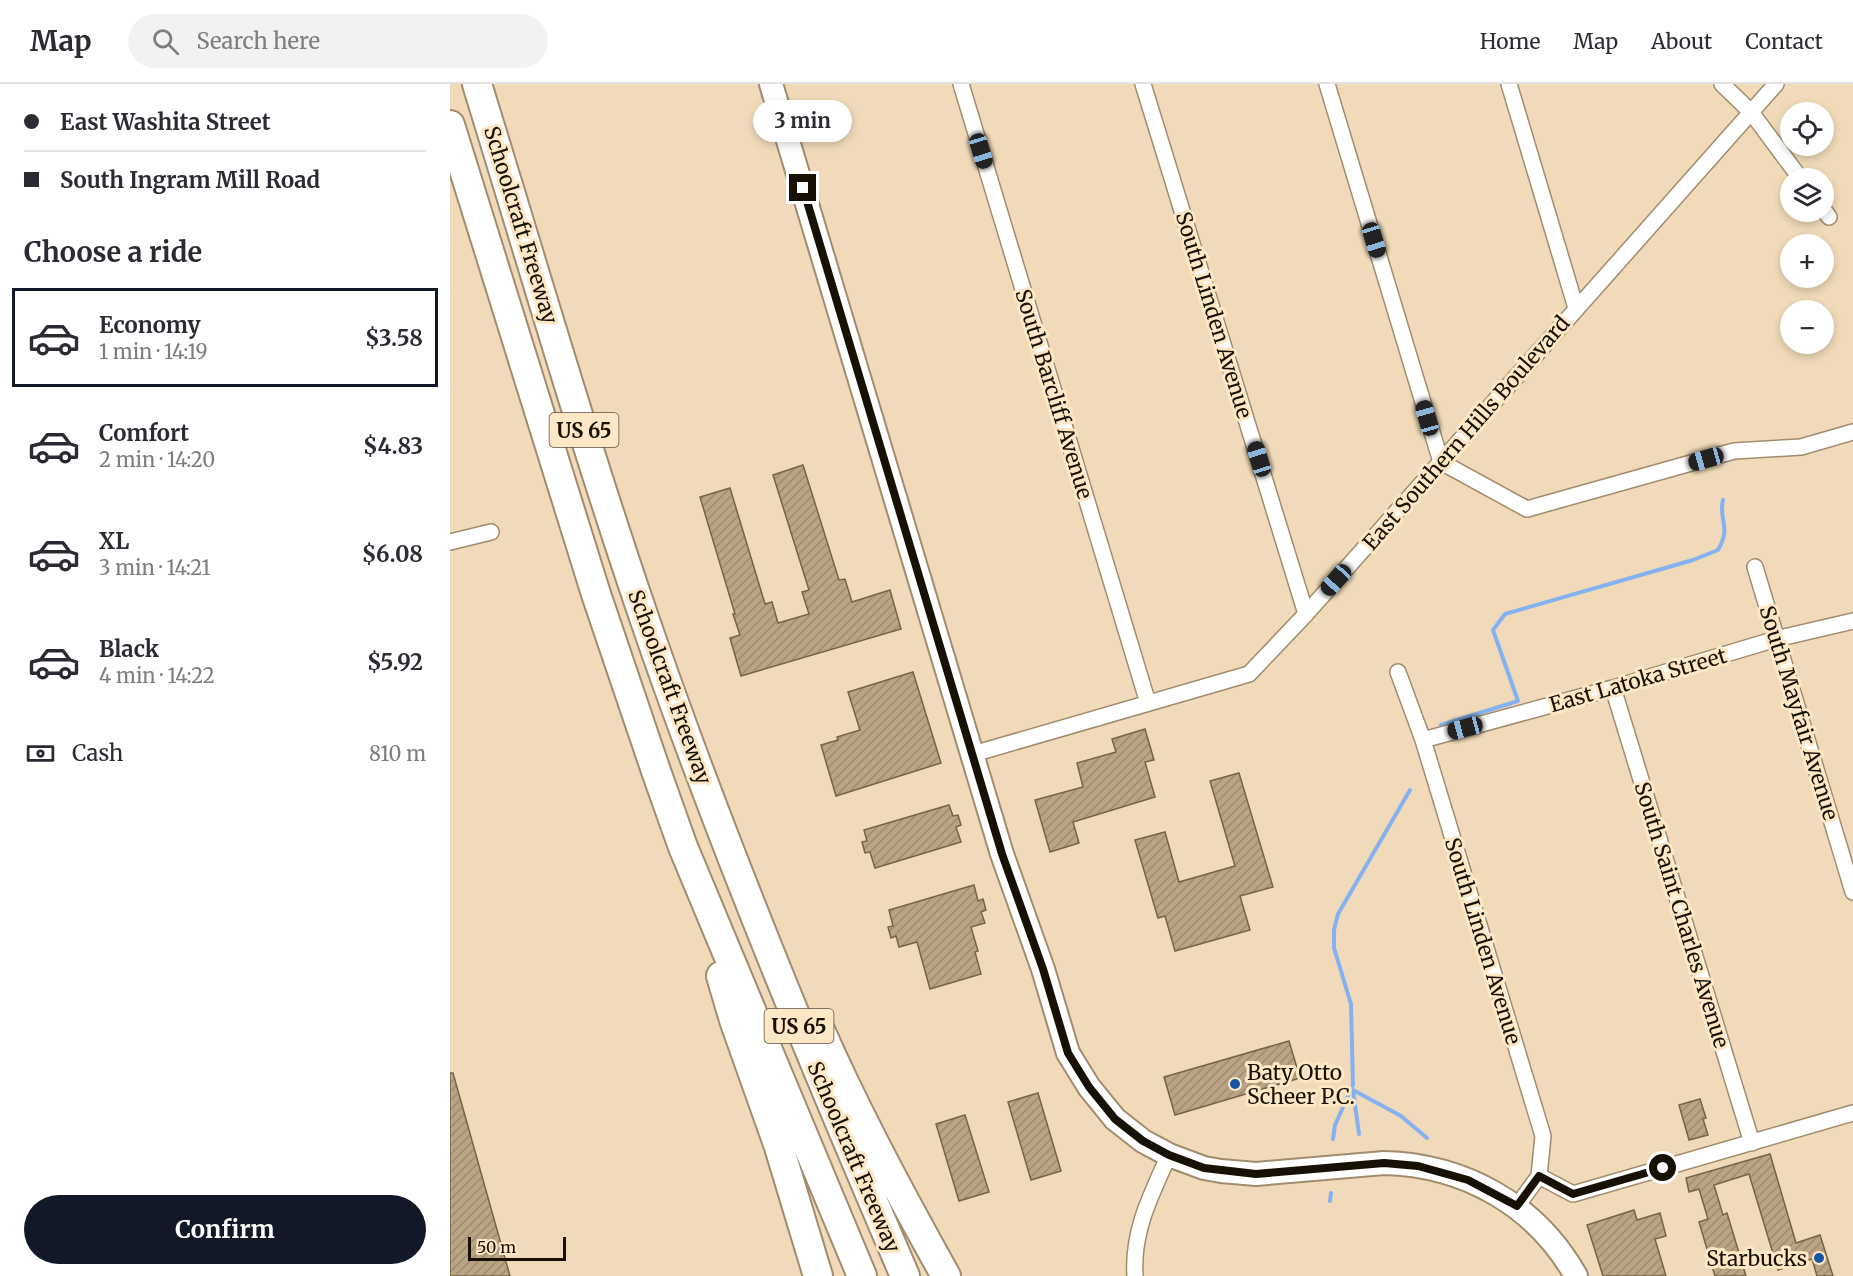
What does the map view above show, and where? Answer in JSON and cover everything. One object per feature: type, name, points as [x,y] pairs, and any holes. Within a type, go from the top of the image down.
[{"type":"highway","name":"Schoolcraft Freeway","points":[[477,84],[633,583],[700,773],[792,1011],[905,1276]]},
{"type":"highway","name":"Schoolcraft Freeway","points":[[450,125],[614,650],[683,847],[862,1276]]},
{"type":"highway","points":[[700,773],[779,934],[830,1051],[861,1115],[946,1276]]},
{"type":"highway","points":[[683,847],[734,1020],[779,1147],[818,1276]]},
{"type":"street","name":"South Barcliff Avenue","points":[[961,84],[1148,703]]},
{"type":"street","name":"South Linden Avenue","points":[[1143,84],[1306,614]]},
{"type":"street","points":[[1327,84],[1441,462],[1527,509],[1734,451],[1801,447],[1853,432]]},
{"type":"street","points":[[1509,84],[1576,308]]},
{"type":"street","points":[[1722,84],[1751,112],[1793,168]]},
{"type":"street","name":"East Southern Hills Boulevard","points":[[973,754],[1249,674],[1306,614],[1776,84]]},
{"type":"street","points":[[777,85],[1002,854],[1043,969],[1068,1053],[1089,1087],[1115,1119],[1143,1141],[1169,1155],[1204,1168],[1247,1174],[1384,1163],[1418,1166],[1468,1180],[1517,1206],[1551,1239],[1576,1276]]},
{"type":"street","points":[[450,542],[491,531]]},
{"type":"street","name":"South Mayfair Avenue","points":[[1755,567],[1853,892]]},
{"type":"street","name":"East Latoka Street","points":[[1423,740],[1612,688],[1776,639],[1853,621]]},
{"type":"street","name":"South Linden Avenue","points":[[1398,672],[1423,740],[1543,1136],[1539,1176]]},
{"type":"street","name":"South Saint Charles Avenue","points":[[1612,688],[1752,1143]]},
{"type":"street","points":[[1517,1206],[1539,1176],[1573,1194],[1853,1113]]},
{"type":"street","points":[[1135,1276],[1135,1253],[1140,1222],[1169,1155]]},
{"type":"building","points":[[803,465],[839,580],[845,579],[852,602],[890,590],[901,629],[741,676],[730,638],[740,635],[700,497],[730,488],[765,604],[772,602],[778,623],[809,614],[802,592],[809,590],[773,475]]},
{"type":"building","points":[[913,672],[941,763],[836,796],[821,745],[860,730],[848,692]]},
{"type":"building","points":[[1145,729],[1154,760],[1145,762],[1155,797],[1073,822],[1079,843],[1050,852],[1035,800],[1083,787],[1077,763],[1116,752],[1112,739]]},
{"type":"building","points":[[1239,773],[1273,887],[1240,896],[1250,930],[1175,951],[1165,916],[1158,918],[1135,840],[1165,832],[1179,882],[1235,866],[1210,781]]},
{"type":"building","points":[[949,805],[953,816],[958,815],[961,825],[956,827],[961,842],[875,868],[870,852],[865,853],[862,842],[867,841],[864,830]]},
{"type":"building","points":[[974,885],[978,901],[983,899],[986,910],[981,912],[985,923],[971,927],[978,951],[975,952],[981,974],[930,989],[917,942],[899,947],[896,936],[891,938],[888,927],[893,926],[889,910]]},
{"type":"building","points":[[1289,1041],[1300,1078],[1175,1115],[1164,1077]]},
{"type":"building","points":[[450,1073],[453,1073],[510,1276],[450,1276]]},
{"type":"building","points":[[1038,1093],[1061,1171],[1031,1180],[1008,1102]]},
{"type":"building","points":[[1700,1099],[1708,1135],[1689,1140],[1679,1105]]},
{"type":"building","points":[[965,1115],[989,1192],[959,1201],[936,1124]]},
{"type":"building","points":[[1770,1154],[1796,1243],[1820,1235],[1833,1276],[1817,1276],[1812,1259],[1778,1270],[1749,1174],[1714,1185],[1723,1215],[1727,1213],[1746,1276],[1715,1276],[1699,1222],[1708,1219],[1699,1189],[1689,1192],[1686,1178]]},
{"type":"building","points":[[1634,1210],[1637,1220],[1660,1213],[1666,1236],[1655,1239],[1666,1276],[1603,1276],[1587,1225]]},
{"type":"waterway","points":[[1441,725],[1518,701],[1493,630],[1505,614],[1693,560],[1718,550],[1724,535],[1723,500]]},
{"type":"waterway","points":[[1333,1139],[1335,1125],[1353,1085],[1351,1004],[1334,948],[1334,930],[1338,914],[1410,790]]},
{"type":"waterway","points":[[1353,1090],[1401,1116],[1427,1138]]},
{"type":"waterway","points":[[1353,1090],[1359,1134]]},
{"type":"waterway","points":[[1330,1201],[1331,1193]]},
{"type":"place","name":"Baty Otto Scheer P.C.","points":[[1235,1084]]},
{"type":"place","name":"Starbucks","points":[[1819,1258]]},
{"type":"route","points":[[803,188],[1002,854],[1043,969],[1068,1053],[1089,1087],[1115,1119],[1143,1141],[1169,1155],[1204,1168],[1256,1174],[1384,1163],[1418,1166],[1468,1180],[1517,1206],[1539,1176],[1573,1194],[1663,1168]]}]
